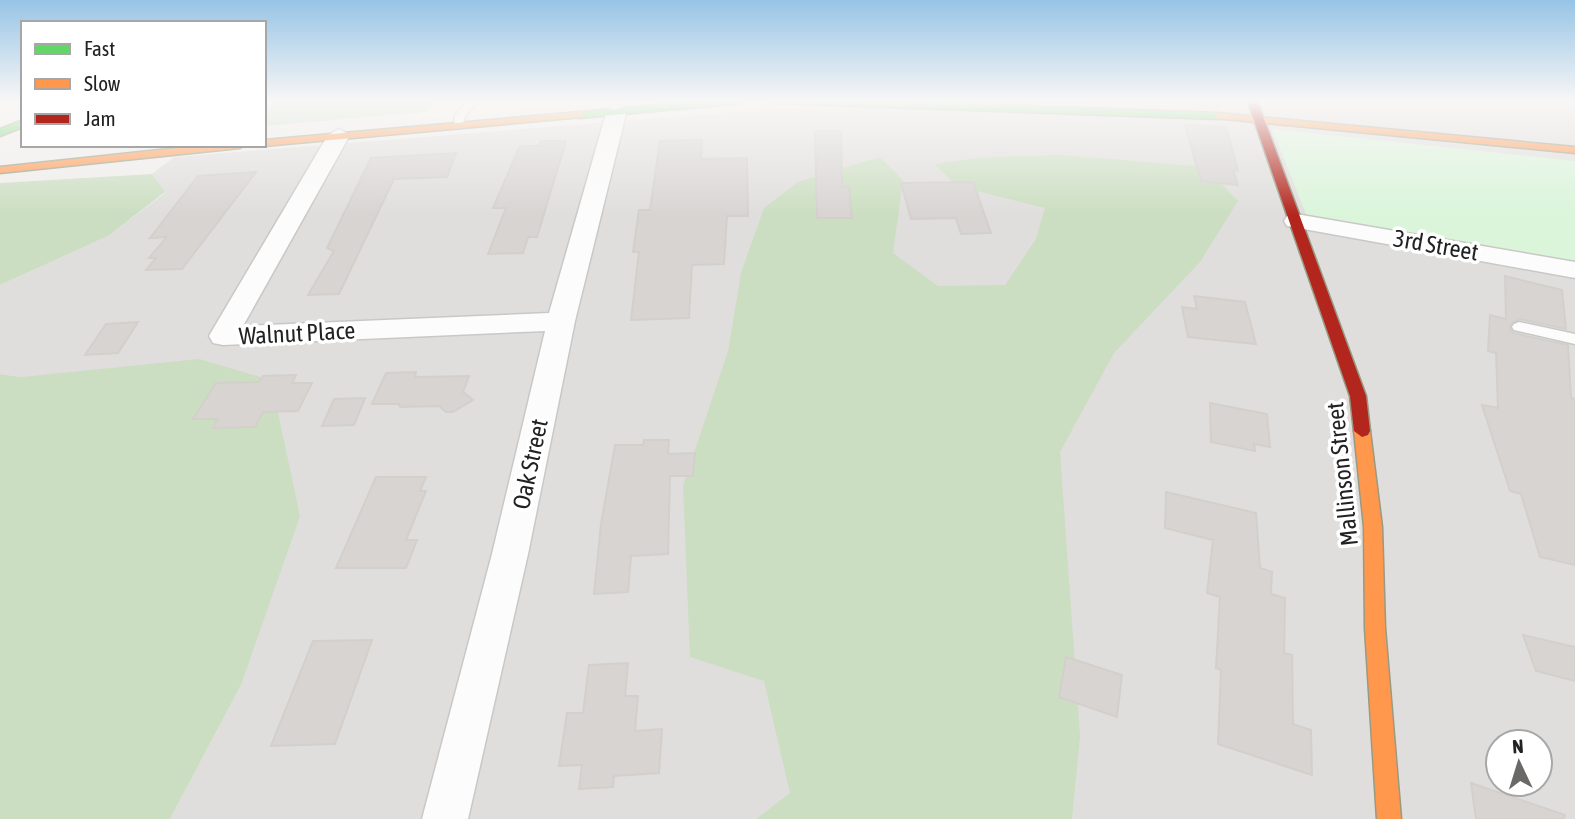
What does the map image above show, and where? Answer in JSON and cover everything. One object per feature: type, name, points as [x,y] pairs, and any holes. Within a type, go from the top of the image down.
[{"type":"main road","points":[[266,143],[309,138]]},
{"type":"main road","name":"Mallinson Street","points":[[1266,138],[1358,396],[1373,527],[1375,628],[1390,819]]},
{"type":"main road","points":[[1459,138],[1575,150]]},
{"type":"main road","points":[[1,169],[220,147]]},
{"type":"street","name":"Walnut Place","points":[[338,138],[223,336],[561,321]]},
{"type":"street","name":"Oak Street","points":[[445,819],[510,554],[561,321],[610,138]]},
{"type":"street","name":"3rd Street","points":[[1296,221],[1575,270]]},
{"type":"lane","points":[[1519,327],[1575,339]]},
{"type":"shaded area","points":[[408,138],[1575,138],[1575,819],[170,819],[241,685],[22,377],[0,374],[0,285],[108,236],[165,193],[152,174],[174,157]]},
{"type":"green space","points":[[1276,138],[1359,138],[1575,161],[1575,263],[1308,219]]},
{"type":"green space","points":[[1062,155],[1205,167],[1238,201],[1200,262],[1114,353],[1060,452],[1080,736],[1072,819],[756,819],[790,793],[764,681],[690,657],[683,486],[728,351],[741,273],[764,208],[798,182],[880,157],[903,180],[893,253],[938,286],[1005,285],[1036,239],[1045,208],[957,186],[934,164],[984,157]]},
{"type":"green space","points":[[152,174],[165,192],[108,236],[0,285],[0,183]]},
{"type":"green space","points":[[199,359],[271,380],[300,516],[241,685],[170,819],[0,819],[0,374],[22,377]]},
{"type":"building","points":[[815,138],[841,138],[842,187],[849,187],[852,218],[817,218]]},
{"type":"building","points":[[1189,138],[1229,138],[1238,171],[1233,170],[1238,185],[1201,181]]},
{"type":"building","points":[[702,140],[701,159],[747,158],[748,216],[727,216],[724,264],[692,265],[689,318],[631,320],[639,252],[633,252],[639,210],[650,210],[660,141]]},
{"type":"building","points":[[541,141],[566,141],[537,237],[528,237],[523,253],[488,254],[506,208],[493,208],[520,146],[539,146]]},
{"type":"building","points":[[456,153],[447,177],[394,179],[339,294],[308,295],[334,251],[327,248],[371,158]]},
{"type":"building","points":[[256,172],[182,269],[146,270],[156,258],[149,258],[167,237],[150,238],[198,176]]},
{"type":"building","points":[[973,182],[991,233],[961,234],[956,218],[911,219],[901,183]]},
{"type":"building","points":[[1505,276],[1562,290],[1566,329],[1520,319],[1512,323],[1510,328],[1513,333],[1568,345],[1571,398],[1575,399],[1575,565],[1540,557],[1521,494],[1510,491],[1482,405],[1498,408],[1496,353],[1488,351],[1490,315],[1506,319]]},
{"type":"building","points":[[1194,296],[1245,302],[1256,344],[1188,337],[1182,307],[1197,309]]},
{"type":"building","points":[[138,322],[118,353],[85,355],[106,324]]},
{"type":"building","points":[[416,372],[415,377],[469,376],[463,392],[473,400],[453,412],[446,412],[439,406],[400,407],[399,404],[372,404],[386,373]]},
{"type":"building","points":[[296,375],[292,383],[312,383],[298,411],[263,412],[255,427],[213,428],[218,419],[193,419],[216,383],[259,382],[263,376]]},
{"type":"building","points":[[365,398],[354,425],[322,426],[334,399]]},
{"type":"building","points":[[1210,403],[1267,414],[1270,447],[1254,444],[1255,451],[1211,442]]},
{"type":"building","points":[[644,440],[669,440],[668,454],[695,453],[693,476],[670,476],[668,554],[631,556],[628,592],[594,594],[601,524],[615,445],[643,445]]},
{"type":"building","points":[[376,477],[426,477],[420,491],[426,491],[406,540],[417,540],[406,568],[336,568]]},
{"type":"building","points":[[1166,492],[1256,513],[1260,568],[1272,572],[1271,594],[1285,598],[1284,653],[1292,655],[1293,724],[1311,730],[1312,775],[1218,744],[1221,670],[1216,668],[1220,597],[1207,593],[1213,540],[1165,528]]},
{"type":"building","points":[[1523,635],[1575,647],[1575,681],[1536,671]]},
{"type":"building","points":[[372,640],[335,744],[271,746],[313,641]]},
{"type":"building","points":[[1066,657],[1122,675],[1117,717],[1059,697]]},
{"type":"building","points":[[628,663],[625,696],[638,696],[635,731],[662,729],[659,773],[614,776],[613,787],[579,789],[582,765],[559,766],[567,713],[583,713],[589,665]]},
{"type":"building","points":[[1471,783],[1484,787],[1484,798],[1515,798],[1565,815],[1564,819],[1476,819]]},
{"type":"traffic: slow","points":[[266,143],[318,138]]},
{"type":"traffic: slow","points":[[1451,138],[1575,150]]},
{"type":"traffic: slow","points":[[0,170],[221,147]]},
{"type":"traffic: slow","points":[[1362,431],[1373,527],[1375,628],[1389,819]]},
{"type":"traffic: jam","points":[[1266,138],[1358,396],[1362,431]]}]
